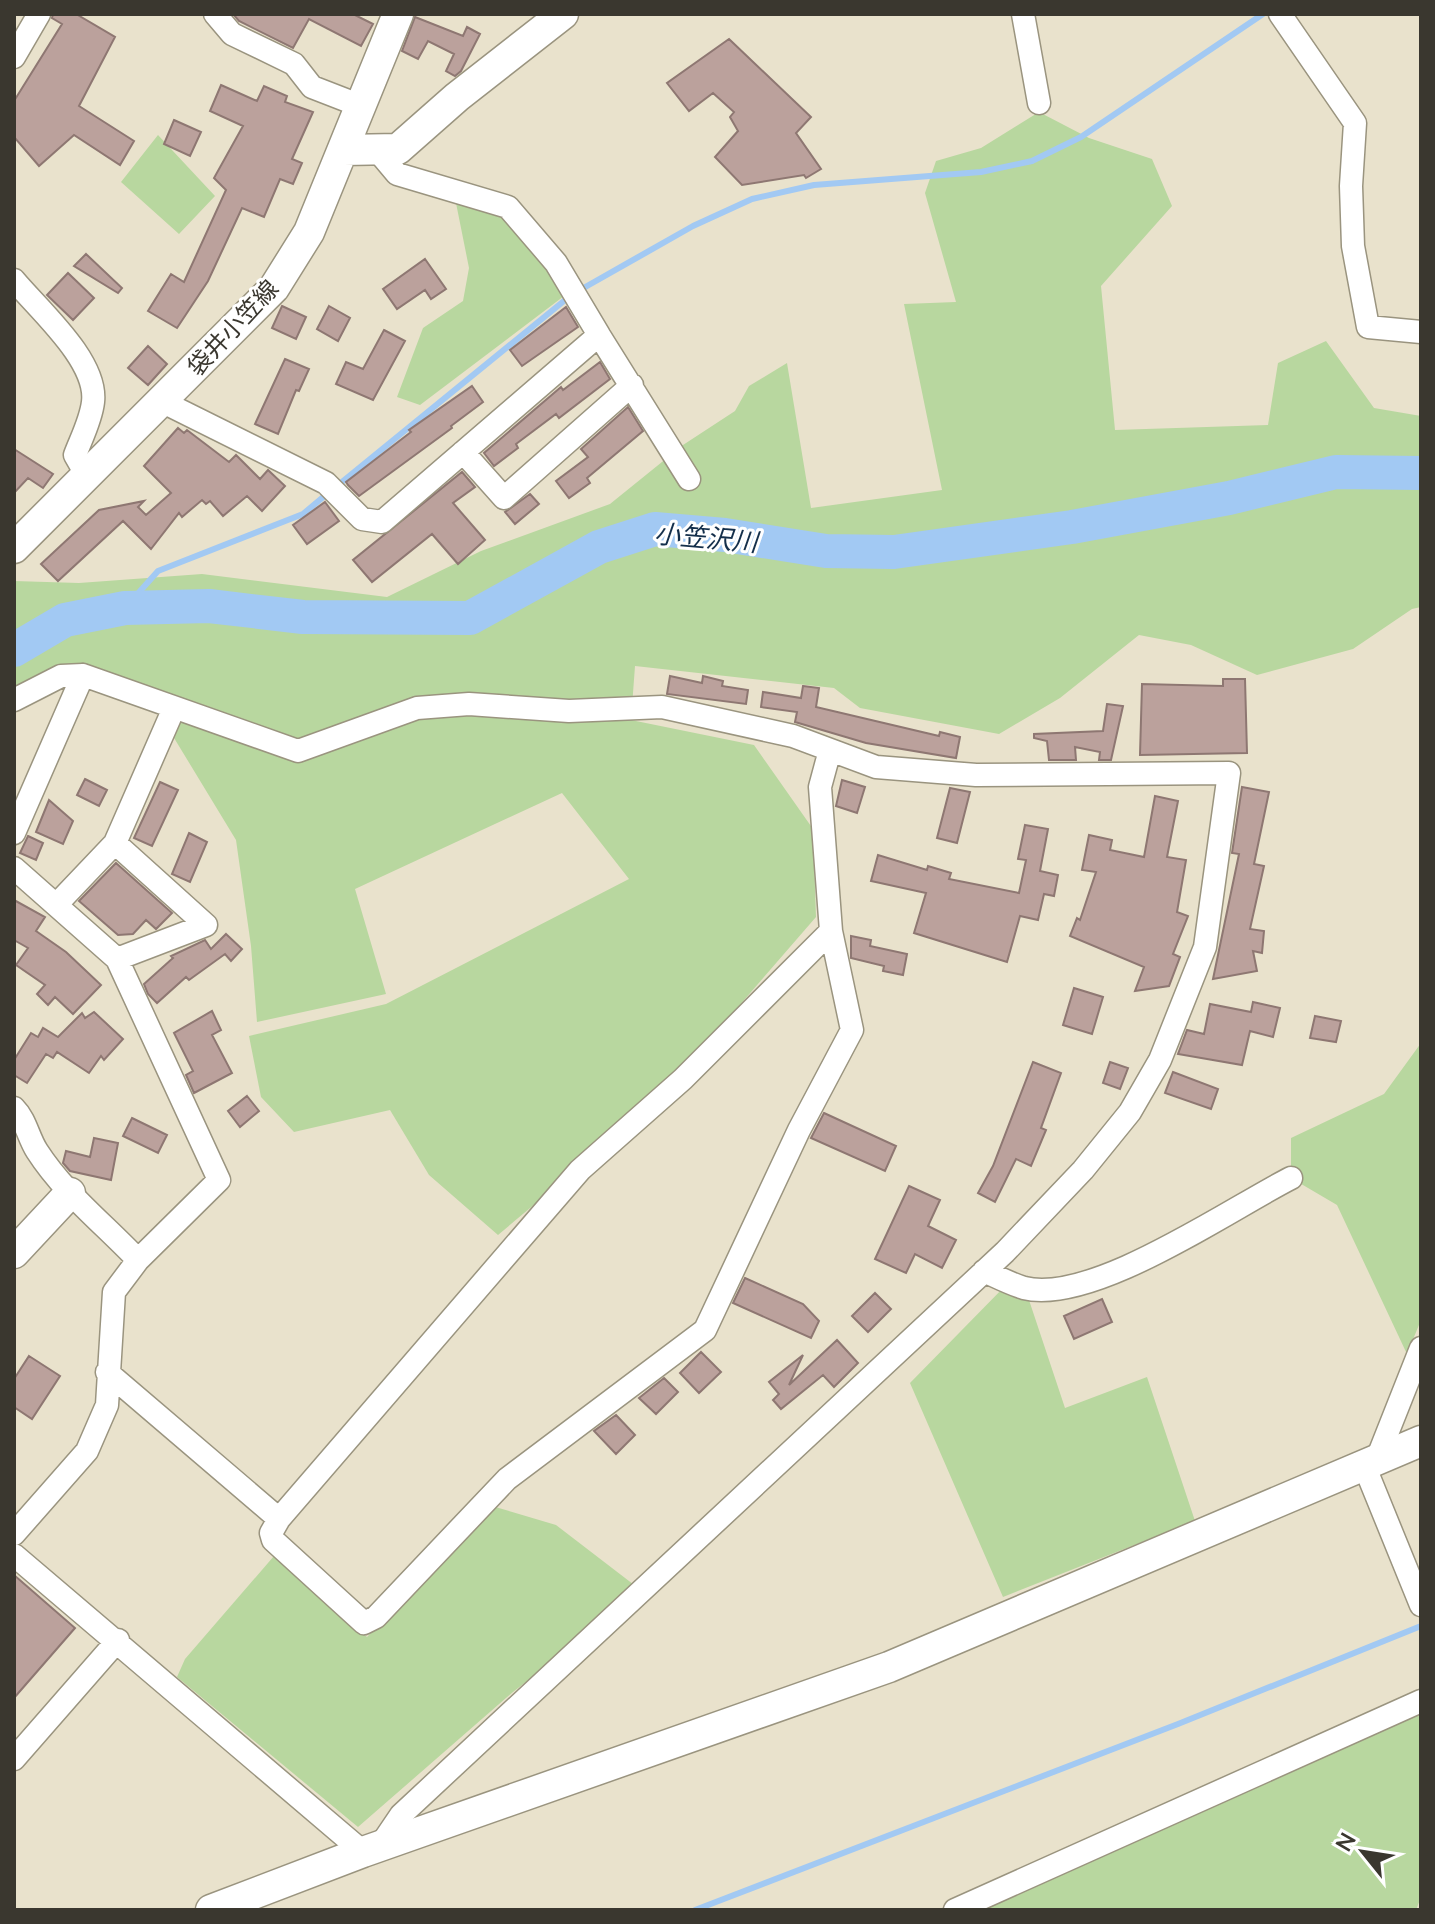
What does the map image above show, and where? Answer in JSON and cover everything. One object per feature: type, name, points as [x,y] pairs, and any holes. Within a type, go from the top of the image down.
[{"type":"street","points":[[14,57],[39,14]]},
{"type":"street","points":[[215,14],[232,34],[294,64],[312,87],[361,106]]},
{"type":"street","name":"袋井小笠線","points":[[14,548],[274,288],[309,232],[398,14]]},
{"type":"street","points":[[344,150],[398,149],[457,97],[563,14]]},
{"type":"street","points":[[1023,14],[1039,103]]},
{"type":"street","points":[[1280,14],[1355,123],[1351,186],[1353,246],[1368,327],[1421,332]]},
{"type":"street","points":[[376,149],[397,174],[508,207],[556,263],[689,479]]},
{"type":"street","points":[[14,280],[81,358],[92,379],[93,403],[75,455],[87,476]]},
{"type":"street","points":[[163,402],[326,483],[362,519],[382,522],[599,335]]},
{"type":"street","points":[[463,452],[504,498],[632,385]]},
{"type":"street","points":[[14,700],[61,676],[83,675],[298,751],[417,708],[469,704],[569,711],[662,707],[793,736],[876,767],[976,775],[1229,773],[1205,947],[1160,1060],[1130,1112],[1083,1170],[984,1271],[401,1815],[372,1849]]},
{"type":"street","points":[[14,833],[83,675]]},
{"type":"street","points":[[57,904],[115,843],[174,708]]},
{"type":"street","points":[[830,750],[820,787],[831,931],[852,1030],[799,1130],[705,1330],[507,1479],[376,1617],[364,1623],[273,1540],[271,1533],[279,1519],[580,1170],[683,1079],[831,931]]},
{"type":"street","points":[[115,843],[206,925],[117,959]]},
{"type":"street","points":[[14,868],[117,959],[219,1180],[138,1260],[114,1292],[107,1405],[87,1451],[14,1534]]},
{"type":"street","points":[[14,1108],[22,1116],[36,1149],[70,1193],[138,1260]]},
{"type":"street","points":[[984,1271],[1025,1288],[1075,1287],[1111,1274],[1291,1178]]},
{"type":"street","points":[[17,1243],[70,1193]]},
{"type":"street","points":[[1421,1348],[1370,1462],[1421,1605]]},
{"type":"street","points":[[107,1372],[279,1519]]},
{"type":"street","points":[[211,1910],[372,1849],[889,1667],[1421,1441]]},
{"type":"street","points":[[14,1555],[372,1849]]},
{"type":"street","points":[[14,1759],[118,1640]]},
{"type":"street","points":[[955,1910],[1421,1701]]},
{"type":"green space","points":[[1039,112],[1089,138],[1152,159],[1172,206],[1101,286],[1115,430],[1268,425],[1278,363],[1326,341],[1374,408],[1421,416],[1421,607],[1412,609],[1353,649],[1257,675],[1191,645],[1139,635],[1060,698],[999,734],[860,708],[834,688],[635,666],[631,720],[754,745],[813,829],[816,917],[654,1104],[498,1235],[429,1175],[390,1110],[294,1132],[261,1097],[249,1036],[386,1004],[629,879],[562,793],[355,889],[386,994],[257,1022],[251,946],[236,840],[151,700],[62,665],[14,686],[14,581],[79,583],[202,574],[387,597],[481,551],[610,504],[683,445],[735,411],[749,386],[787,363],[811,508],[942,490],[904,304],[956,302],[925,193],[936,161],[981,148]]},
{"type":"green space","points":[[158,135],[215,196],[179,234],[121,182]]},
{"type":"green space","points":[[456,203],[515,215],[564,296],[420,405],[397,397],[423,328],[463,301],[469,268]]},
{"type":"green space","points":[[1421,1043],[1421,1320],[1407,1354],[1337,1205],[1291,1178],[1291,1138],[1384,1094]]},
{"type":"green space","points":[[1009,1282],[1025,1288],[1065,1408],[1147,1377],[1195,1521],[1003,1597],[910,1383]]},
{"type":"green space","points":[[492,1506],[556,1525],[642,1591],[513,1692],[358,1827],[177,1677],[185,1659],[274,1556],[367,1637]]},
{"type":"green space","points":[[1421,1701],[1421,1897],[1416,1910],[955,1910]]},
{"type":"building","points":[[53,14],[76,14],[115,37],[79,106],[134,141],[120,165],[74,135],[39,166],[14,137],[14,101],[62,24],[52,18]]},
{"type":"building","points":[[233,14],[353,14],[373,24],[361,46],[309,19],[293,48],[239,21]]},
{"type":"building","points":[[415,17],[463,36],[467,27],[480,34],[461,71],[455,76],[446,71],[454,54],[428,41],[418,59],[402,51]]},
{"type":"building","points":[[729,39],[811,117],[796,133],[821,169],[806,178],[804,175],[742,185],[715,157],[738,131],[730,117],[734,112],[713,93],[689,111],[667,83]]},
{"type":"building","points":[[221,85],[257,101],[264,86],[287,96],[285,102],[313,112],[292,159],[302,163],[293,184],[280,179],[264,217],[242,208],[208,281],[177,328],[148,311],[171,274],[184,282],[226,190],[214,178],[243,126],[210,111]]},
{"type":"building","points":[[174,120],[201,132],[190,156],[164,144]]},
{"type":"building","points":[[86,254],[122,288],[118,293],[74,266]]},
{"type":"building","points":[[425,259],[446,289],[431,299],[425,290],[397,309],[383,289]]},
{"type":"building","points":[[68,273],[94,298],[73,320],[47,295]]},
{"type":"building","points":[[282,306],[306,317],[296,339],[272,328]]},
{"type":"building","points":[[329,306],[350,318],[338,341],[317,329]]},
{"type":"building","points":[[566,307],[578,327],[522,366],[510,350]]},
{"type":"building","points":[[384,330],[405,341],[373,400],[336,384],[346,362],[363,369]]},
{"type":"building","points":[[148,346],[167,364],[148,385],[128,368]]},
{"type":"building","points":[[285,359],[309,369],[299,391],[296,390],[278,434],[255,424]]},
{"type":"building","points":[[600,362],[610,379],[559,418],[556,414],[516,444],[518,448],[494,466],[484,453],[561,387],[563,390]]},
{"type":"building","points":[[472,386],[483,402],[452,428],[359,496],[348,485],[346,482],[411,432],[409,430]]},
{"type":"building","points":[[628,407],[643,431],[587,478],[590,483],[569,498],[556,481],[588,457],[581,449]]},
{"type":"building","points":[[178,428],[184,433],[187,430],[229,462],[236,455],[260,479],[268,470],[285,486],[262,511],[247,496],[223,516],[210,501],[206,504],[202,500],[182,517],[179,513],[151,549],[123,521],[58,581],[41,564],[99,510],[144,501],[138,507],[146,515],[171,493],[144,466]]},
{"type":"building","points":[[14,449],[53,474],[43,488],[28,478],[14,493]]},
{"type":"building","points":[[462,472],[475,487],[453,503],[485,540],[458,564],[432,534],[372,582],[353,560]]},
{"type":"building","points":[[530,494],[539,504],[515,524],[505,512]]},
{"type":"building","points":[[325,502],[339,521],[307,544],[293,525]]},
{"type":"building","points":[[670,676],[702,683],[703,676],[723,681],[722,686],[748,690],[746,704],[667,694]]},
{"type":"building","points":[[1223,679],[1245,679],[1247,753],[1140,755],[1142,684],[1223,686]]},
{"type":"building","points":[[803,686],[819,688],[816,707],[939,736],[940,732],[960,737],[956,758],[866,743],[795,722],[797,712],[761,707],[763,692],[801,698]]},
{"type":"building","points":[[1107,704],[1123,706],[1111,760],[1099,760],[1100,752],[1075,747],[1076,760],[1049,760],[1047,741],[1034,738],[1034,734],[1103,731]]},
{"type":"building","points":[[85,779],[107,790],[99,806],[77,795]]},
{"type":"building","points":[[842,780],[865,787],[857,813],[836,806]]},
{"type":"building","points":[[160,782],[178,790],[152,846],[134,838]]},
{"type":"building","points":[[1242,787],[1269,792],[1254,864],[1264,866],[1250,929],[1264,931],[1262,953],[1253,951],[1257,971],[1213,979],[1239,854],[1232,853]]},
{"type":"building","points":[[950,788],[970,792],[957,843],[937,838]]},
{"type":"building","points":[[1155,796],[1178,801],[1167,857],[1186,860],[1177,912],[1188,916],[1173,954],[1180,957],[1169,986],[1135,991],[1144,967],[1070,936],[1077,918],[1080,920],[1096,872],[1082,870],[1089,835],[1112,840],[1110,850],[1144,857]]},
{"type":"building","points":[[49,800],[73,821],[63,844],[36,832]]},
{"type":"building","points":[[1025,825],[1048,829],[1040,871],[1058,875],[1054,896],[1044,894],[1038,920],[1020,916],[1007,962],[914,933],[926,893],[871,881],[878,855],[927,870],[928,866],[951,873],[949,879],[1019,893],[1026,860],[1018,859]]},
{"type":"building","points":[[189,833],[207,842],[190,882],[172,874]]},
{"type":"building","points":[[28,836],[43,843],[36,860],[20,853]]},
{"type":"building","points":[[116,863],[172,913],[156,929],[146,920],[133,934],[118,935],[79,901]]},
{"type":"building","points":[[14,900],[45,917],[36,931],[66,952],[101,985],[73,1014],[55,997],[48,1005],[37,994],[45,985],[16,965],[28,948],[14,940]]},
{"type":"building","points":[[226,934],[242,949],[231,961],[225,954],[189,980],[186,977],[157,1003],[148,994],[144,984],[173,958],[171,956],[205,940],[211,949]]},
{"type":"building","points":[[851,936],[871,940],[870,946],[907,954],[903,975],[883,971],[884,966],[851,958]]},
{"type":"building","points":[[1074,988],[1103,997],[1092,1034],[1063,1025]]},
{"type":"building","points":[[1253,1002],[1280,1008],[1273,1037],[1250,1031],[1242,1065],[1178,1054],[1187,1030],[1204,1034],[1210,1004],[1251,1012]]},
{"type":"building","points":[[212,1011],[221,1030],[212,1035],[232,1073],[194,1093],[186,1075],[193,1071],[174,1033]]},
{"type":"building","points":[[94,1012],[123,1039],[104,1060],[101,1056],[89,1073],[57,1052],[53,1058],[46,1054],[27,1083],[14,1075],[14,1060],[31,1033],[38,1037],[43,1028],[58,1037],[82,1013],[85,1018]]},
{"type":"building","points":[[1315,1016],[1341,1021],[1336,1042],[1310,1038]]},
{"type":"building","points":[[1033,1062],[1061,1073],[1041,1128],[1046,1130],[1031,1166],[1016,1159],[995,1202],[978,1193],[993,1166]]},
{"type":"building","points":[[1110,1062],[1128,1068],[1120,1089],[1103,1083]]},
{"type":"building","points":[[1173,1072],[1218,1089],[1211,1109],[1165,1093]]},
{"type":"building","points":[[247,1096],[259,1111],[240,1127],[228,1111]]},
{"type":"building","points":[[824,1113],[896,1146],[885,1171],[811,1138]]},
{"type":"building","points":[[132,1118],[167,1135],[158,1153],[123,1136]]},
{"type":"building","points":[[94,1138],[118,1143],[111,1180],[70,1171],[63,1163],[66,1151],[90,1157]]},
{"type":"building","points":[[909,1186],[940,1200],[928,1226],[956,1240],[942,1268],[915,1254],[906,1273],[875,1259]]},
{"type":"building","points":[[745,1278],[803,1304],[819,1321],[811,1338],[733,1303]]},
{"type":"building","points":[[875,1293],[891,1309],[868,1332],[852,1316]]},
{"type":"building","points":[[1102,1299],[1112,1322],[1074,1339],[1064,1316]]},
{"type":"building","points":[[837,1340],[858,1363],[834,1387],[823,1375],[781,1409],[773,1400],[779,1394],[769,1382],[803,1355],[789,1385]]},
{"type":"building","points":[[701,1352],[721,1372],[699,1393],[680,1373]]},
{"type":"building","points":[[29,1356],[60,1376],[32,1419],[14,1407],[14,1379]]},
{"type":"building","points":[[664,1378],[678,1392],[656,1414],[639,1398]]},
{"type":"building","points":[[616,1415],[635,1435],[616,1454],[594,1431]]},
{"type":"building","points":[[14,1575],[75,1628],[14,1698]]},
{"type":"waterway","points":[[580,290],[693,226],[752,199],[814,185],[981,172],[1032,161],[1081,137],[1263,14]]},
{"type":"waterway","points":[[337,486],[570,296]]},
{"type":"waterway","name":"小笠沢川","points":[[14,650],[65,620],[125,608],[209,606],[303,617],[470,618],[599,547],[655,529],[725,535],[826,551],[894,552],[1072,527],[1229,498],[1336,472],[1421,473]]},
{"type":"waterway","points":[[125,608],[158,571],[303,514],[328,493]]},
{"type":"waterway","points":[[695,1910],[1178,1724],[1421,1626]]}]
